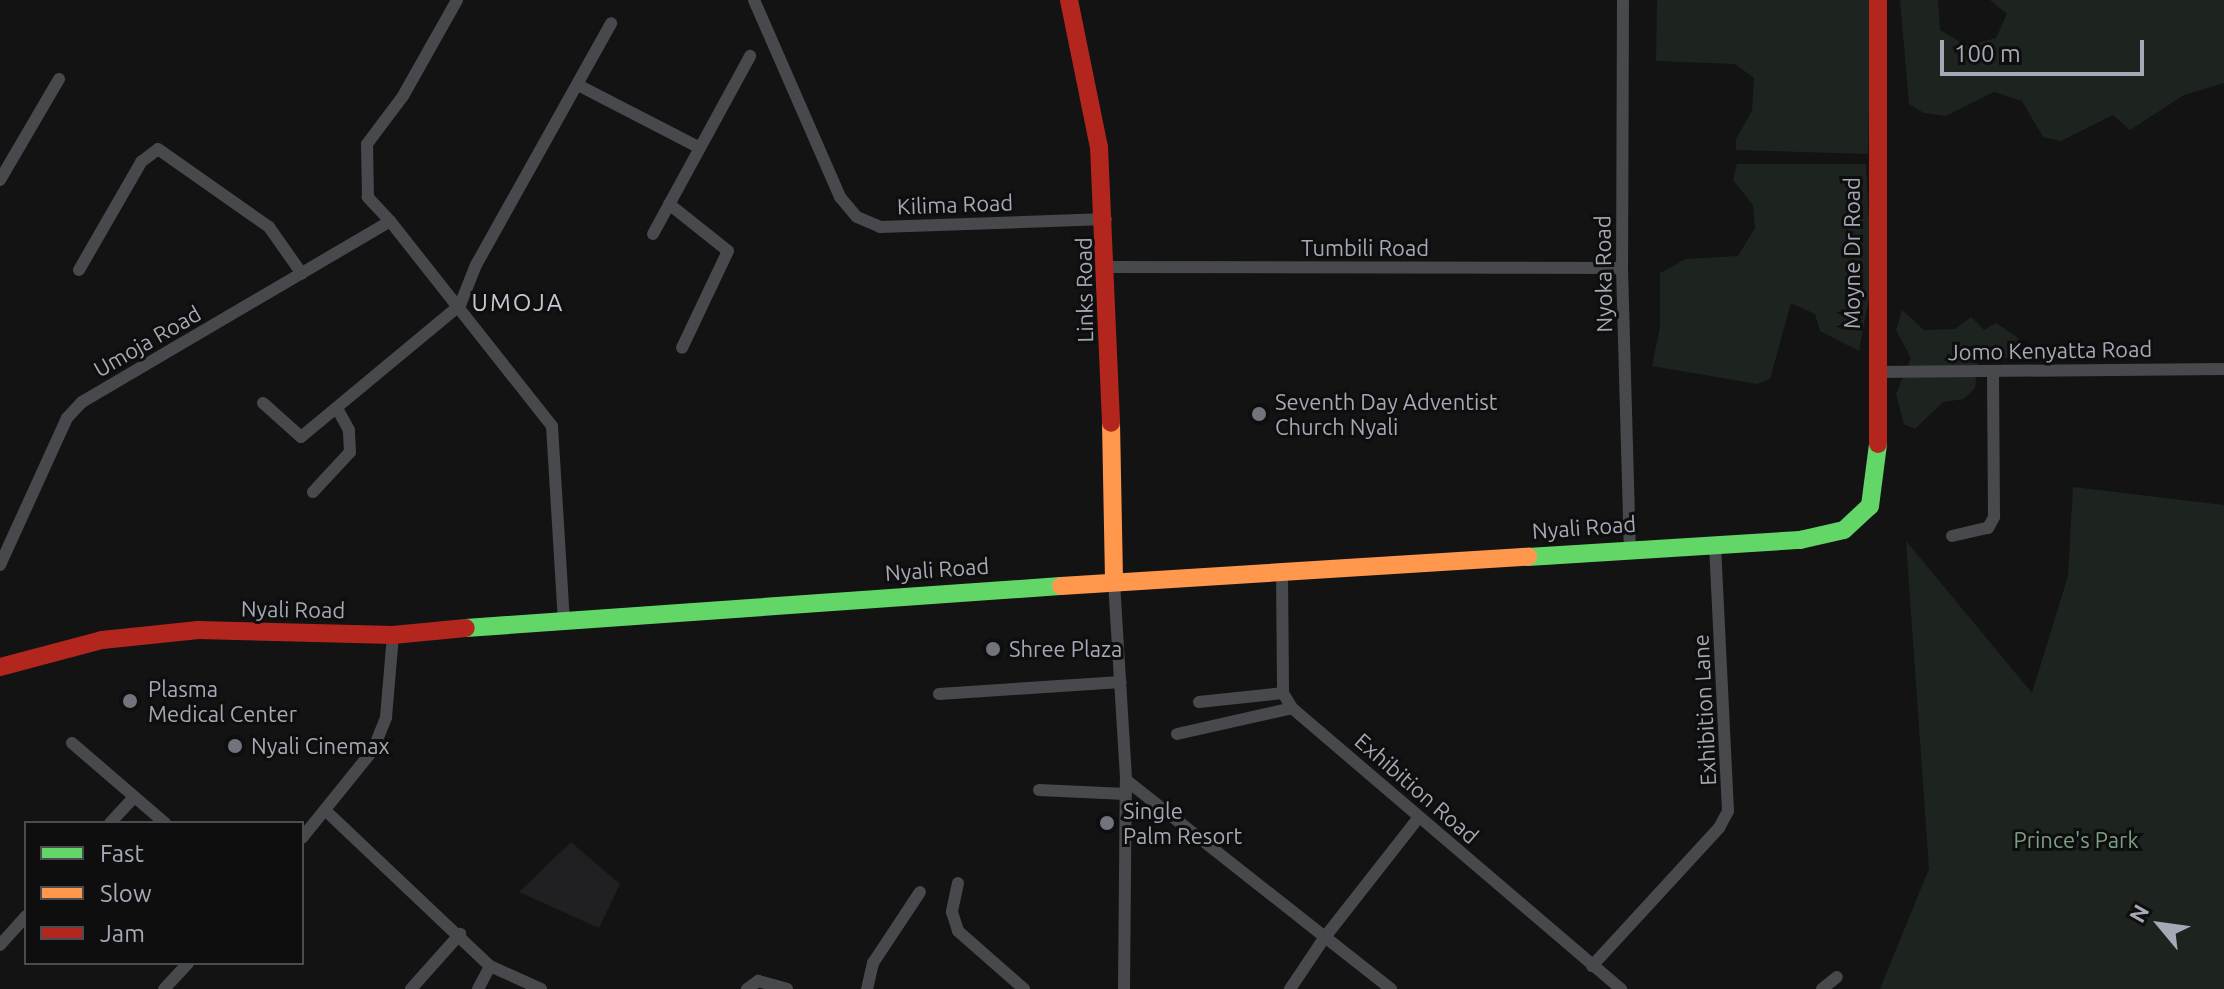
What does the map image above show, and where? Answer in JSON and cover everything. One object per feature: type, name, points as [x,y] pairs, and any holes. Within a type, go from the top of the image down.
[{"type":"main road","name":"Links Road","points":[[1069,0],[1099,147],[1106,219],[1114,582]]},
{"type":"main road","name":"Moyne Dr Road","points":[[1870,506],[1878,462],[1878,0]]},
{"type":"main road","name":"Nyali Road","points":[[0,667],[102,640],[198,630],[393,635],[696,608],[1825,536],[1859,520],[1870,506]]},
{"type":"street","points":[[457,0],[403,96],[367,144],[368,197],[460,305],[552,426],[564,622]]},
{"type":"street","name":"Kilima Road","points":[[754,0],[840,197],[857,217],[880,227],[1106,219]]},
{"type":"street","name":"Nyoka Road","points":[[1623,0],[1622,268],[1630,548]]},
{"type":"street","points":[[263,403],[301,437],[338,410],[460,305],[476,265],[611,23]]},
{"type":"street","points":[[653,234],[750,56]]},
{"type":"street","points":[[0,180],[59,79]]},
{"type":"street","points":[[578,85],[698,147]]},
{"type":"street","points":[[79,270],[141,162],[158,149],[269,227],[302,274]]},
{"type":"street","points":[[669,204],[728,251],[682,348]]},
{"type":"street","name":"Umoja Road","points":[[0,565],[67,418],[82,402],[390,221]]},
{"type":"street","name":"Tumbili Road","points":[[1108,267],[1622,268]]},
{"type":"street","name":"Jomo Kenyatta Road","points":[[1876,372],[2224,369]]},
{"type":"street","points":[[1952,536],[1988,528],[1994,517],[1993,371]]},
{"type":"street","points":[[313,492],[350,452],[349,430],[338,410]]},
{"type":"street","name":"Exhibition Lane","points":[[1592,966],[1719,828],[1728,811],[1715,545]]},
{"type":"street","points":[[1199,702],[1283,693],[1282,572]]},
{"type":"street","points":[[1114,582],[1126,787],[1124,989]]},
{"type":"street","points":[[304,836],[355,778],[383,729],[393,635]]},
{"type":"street","points":[[939,694],[1121,682]]},
{"type":"street","name":"Exhibition Road","points":[[1283,693],[1292,708],[1621,989]]},
{"type":"street","points":[[1177,734],[1292,708]]},
{"type":"street","points":[[72,743],[163,821]]},
{"type":"street","points":[[1039,790],[1126,787],[1391,989]]},
{"type":"street","points":[[112,821],[134,797]]},
{"type":"street","points":[[326,811],[460,934],[490,966],[541,989]]},
{"type":"street","points":[[1290,989],[1325,937],[1419,817]]},
{"type":"street","points":[[958,883],[952,912],[958,931],[1024,989]]},
{"type":"street","points":[[867,989],[873,963],[920,892]]},
{"type":"street","points":[[0,945],[24,918]]},
{"type":"street","points":[[411,989],[460,934]]},
{"type":"street","points":[[164,989],[186,965]]},
{"type":"street","points":[[478,989],[490,966]]},
{"type":"street","points":[[1822,989],[1837,977]]},
{"type":"street","points":[[747,989],[758,981],[787,989]]},
{"type":"shaded area","points":[[571,842],[620,884],[599,928],[519,892]]},
{"type":"green space","points":[[1657,0],[1871,0],[1868,154],[1736,150],[1736,139],[1752,111],[1754,78],[1735,64],[1656,61]]},
{"type":"green space","points":[[1900,0],[1938,0],[1940,30],[1967,46],[1996,38],[2007,14],[1990,0],[2224,0],[2224,83],[2184,95],[2130,130],[2113,115],[2061,141],[2043,137],[2022,101],[1994,92],[1946,116],[1924,113],[1909,104]]},
{"type":"green space","points":[[1737,164],[1866,164],[1872,281],[1859,351],[1820,331],[1815,314],[1791,303],[1770,379],[1757,384],[1652,366],[1660,327],[1660,273],[1686,259],[1738,256],[1755,228],[1753,205],[1733,180]]},
{"type":"green space","points":[[1902,310],[1924,330],[1955,329],[1971,317],[1984,330],[1996,323],[2018,338],[2020,357],[1978,360],[1975,388],[1964,399],[1943,402],[1915,429],[1904,424],[1896,394],[1911,358],[1896,330]]},
{"type":"green space","name":"Prince's Park","points":[[2073,487],[2224,505],[2224,989],[1880,989],[1929,869],[1906,541],[2032,693],[2068,576]]},
{"type":"traffic: fast","points":[[1528,557],[1800,540],[1844,530],[1870,506],[1878,444]]},
{"type":"traffic: fast","points":[[466,628],[1061,586]]},
{"type":"traffic: slow","points":[[1111,423],[1114,582]]},
{"type":"traffic: slow","points":[[1061,586],[1528,557]]},
{"type":"traffic: jam","points":[[1069,0],[1099,147],[1111,423]]},
{"type":"traffic: jam","points":[[1878,0],[1878,444]]},
{"type":"traffic: jam","points":[[0,667],[102,640],[198,630],[393,635],[466,628]]},
{"type":"place","name":"Seventh Day Adventist Church Nyali","points":[[1259,414]]},
{"type":"place","name":"Shree Plaza","points":[[993,649]]},
{"type":"place","name":"Plasma Medical Center","points":[[130,701]]},
{"type":"place","name":"Nyali Cinemax","points":[[235,746]]},
{"type":"place","name":"Single Palm Resort","points":[[1107,823]]},
{"type":"district","name":"UMOJA","points":[[518,303]]}]
